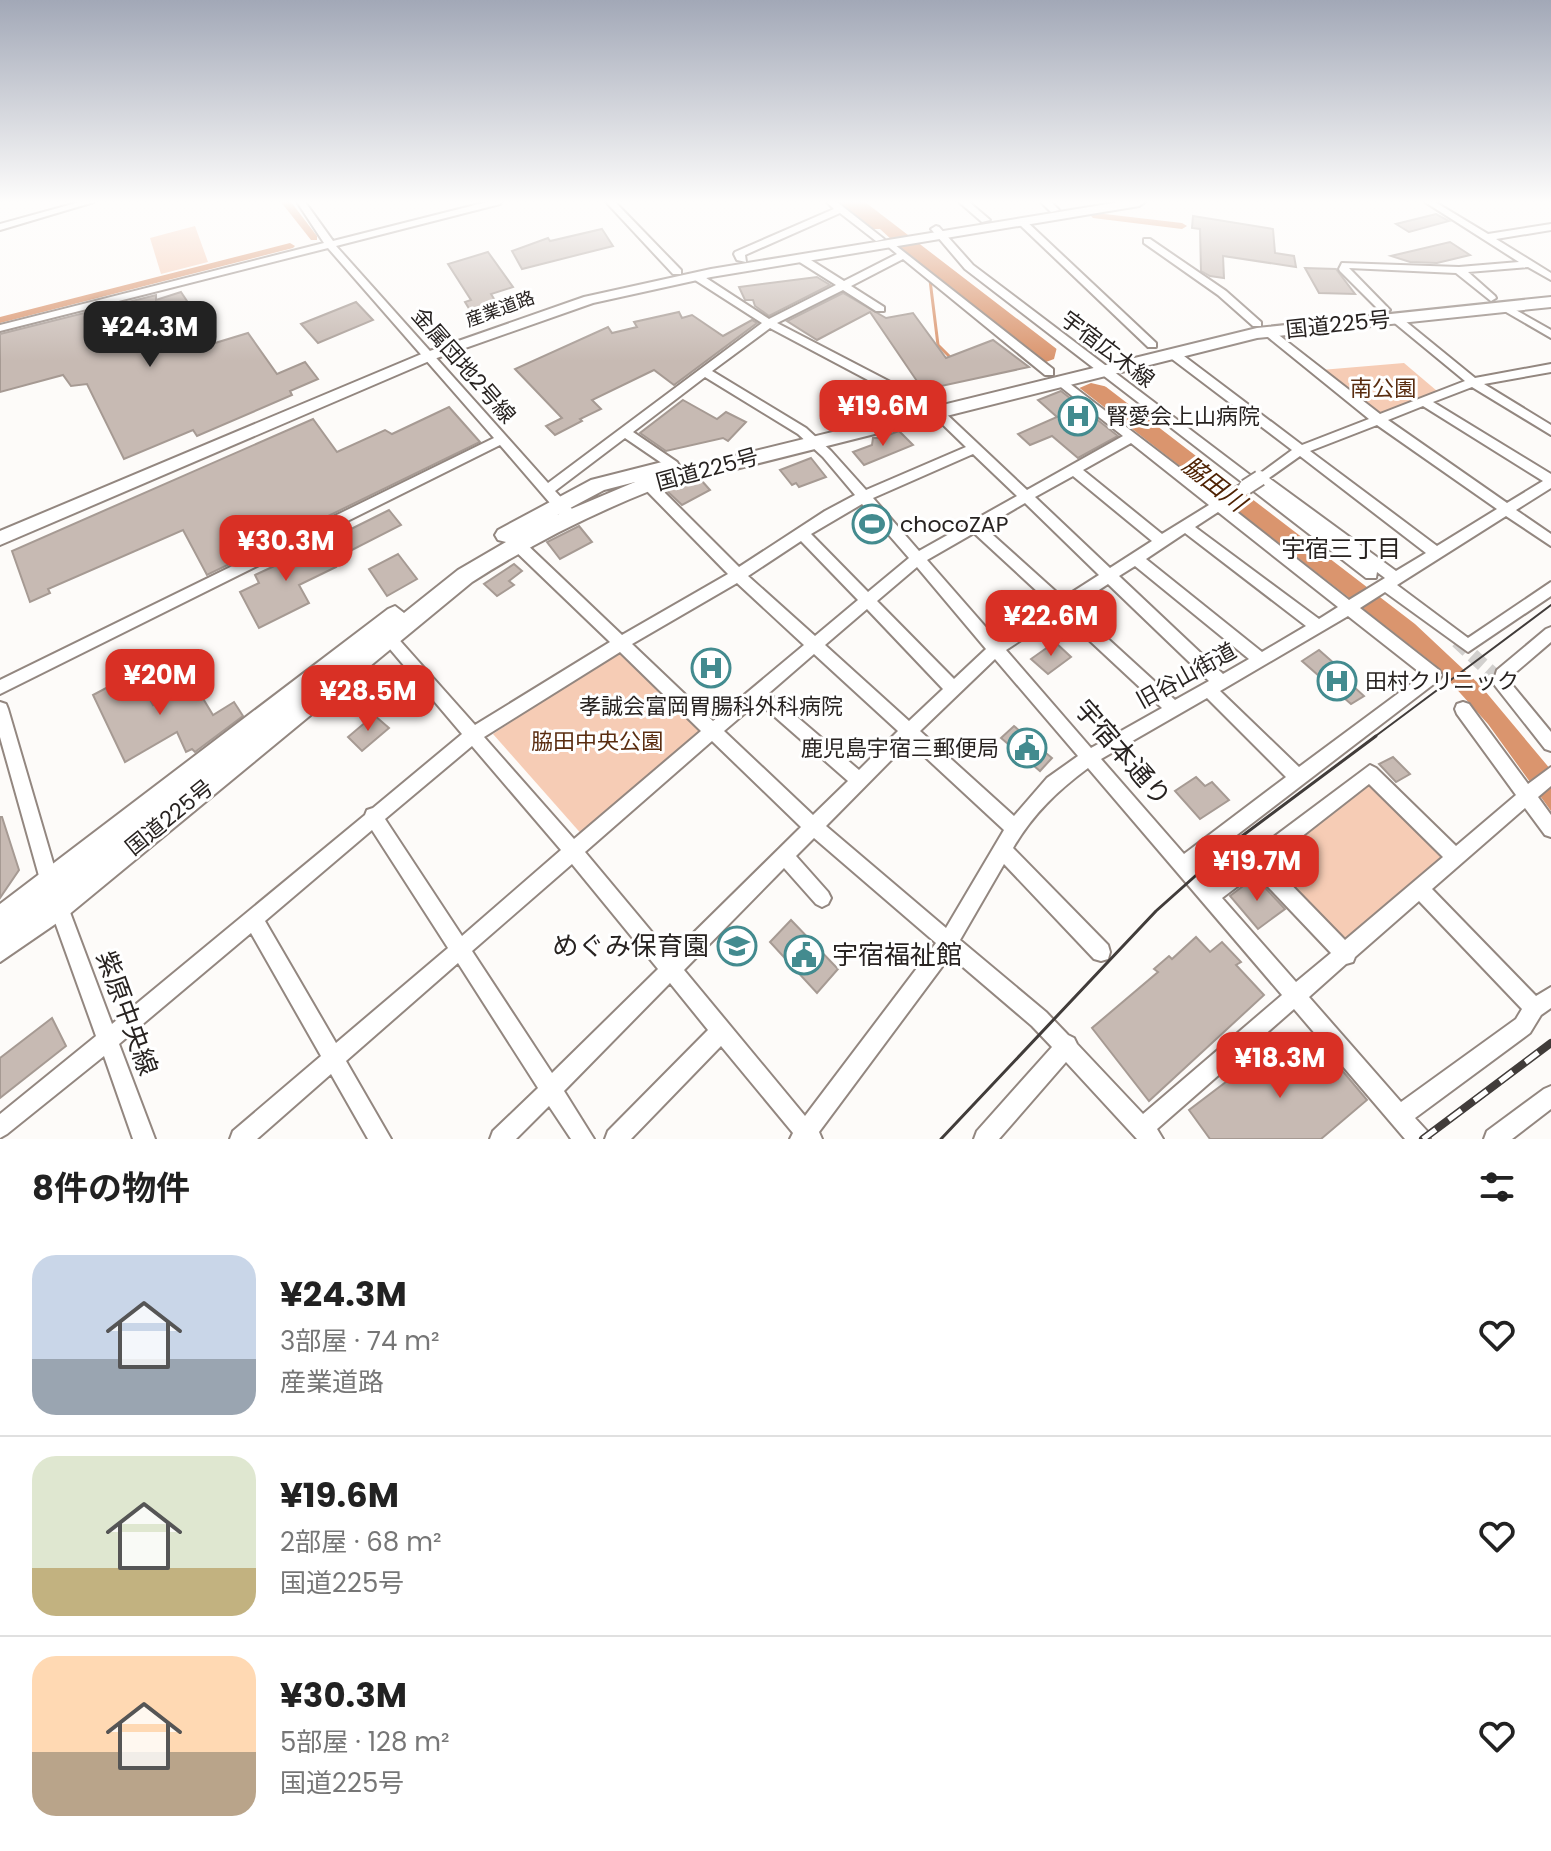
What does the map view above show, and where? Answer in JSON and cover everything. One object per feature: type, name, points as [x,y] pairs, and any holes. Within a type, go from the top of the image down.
[{"type":"highway","name":"国道225号","points":[[1092,368],[1152,345],[1262,328],[1498,302],[1551,292]]},
{"type":"highway","name":"国道225号","points":[[1498,302],[1551,302]]},
{"type":"highway","name":"国道225号","points":[[0,920],[54,895],[465,576],[516,543],[559,504],[648,484],[921,403],[1172,353],[1262,328]]},
{"type":"highway","name":"国道225号","points":[[0,949],[54,895],[456,566],[559,504],[598,485],[673,465],[808,436],[938,413],[1058,376]]},
{"type":"main road","name":"産業道路","points":[[0,526],[426,352],[582,294],[677,272],[777,255]]},
{"type":"main road","name":"産業道路","points":[[0,538],[426,352],[589,300],[696,276],[819,255]]},
{"type":"street","points":[[0,328],[288,255]]},
{"type":"street","name":"金属団地2号線","points":[[342,255],[559,504]]},
{"type":"street","points":[[661,255],[677,272]]},
{"type":"street","points":[[740,255],[742,260]]},
{"type":"street","points":[[559,504],[626,433],[769,323],[903,255]]},
{"type":"street","points":[[903,255],[1131,437],[1221,502],[1353,606],[1434,675],[1182,866]]},
{"type":"street","name":"宇宿広木線","points":[[959,255],[969,267],[1092,368],[1147,404],[1371,574]]},
{"type":"street","points":[[1057,255],[1152,345]]},
{"type":"street","points":[[1167,255],[1222,293],[1379,420],[1551,541]]},
{"type":"street","points":[[1517,255],[1551,277]]},
{"type":"street","points":[[802,259],[880,309]]},
{"type":"street","points":[[1531,264],[1459,270],[1346,265],[1344,269],[1390,314],[1473,382],[1551,431]]},
{"type":"street","points":[[1459,270],[1498,302],[1551,335]]},
{"type":"street","points":[[696,276],[769,323],[921,403]]},
{"type":"street","points":[[1172,353],[1436,553]]},
{"type":"street","name":"宇宿本通り","points":[[705,372],[808,436],[864,496],[1419,1139]]},
{"type":"street","points":[[501,1139],[910,730],[996,649],[1299,451],[1473,382],[1548,372]]},
{"type":"street","points":[[1424,402],[1551,481]]},
{"type":"street","points":[[1147,404],[1160,406],[1183,420],[1260,478],[1386,584],[1468,646],[1551,588]]},
{"type":"street","points":[[938,413],[1108,575],[1216,686],[1297,777]]},
{"type":"street","points":[[626,433],[673,465]]},
{"type":"street","points":[[241,1139],[712,731],[918,558],[1131,437]]},
{"type":"street","points":[[0,687],[502,439]]},
{"type":"street","points":[[0,1127],[108,1041],[473,735],[864,496],[973,449]]},
{"type":"street","points":[[1074,469],[1161,541]]},
{"type":"street","name":"旧谷山街道","points":[[806,1137],[948,943],[1015,828],[1036,801],[1090,757],[1318,627],[1551,481]]},
{"type":"street","points":[[648,484],[738,575],[1015,828]]},
{"type":"street","points":[[975,526],[1174,709]]},
{"type":"street","points":[[1185,526],[1318,627]]},
{"type":"street","points":[[802,534],[954,689]]},
{"type":"street","points":[[516,543],[814,827],[1067,1045],[1147,1134],[1419,888],[1551,775]]},
{"type":"street","points":[[1135,558],[1261,660]]},
{"type":"street","points":[[1551,633],[1502,675],[1501,683],[1551,744]]},
{"type":"street","points":[[389,638],[673,969],[806,1137]]},
{"type":"street","points":[[758,693],[860,781]]},
{"type":"street","name":"紫原中央線","points":[[0,709],[54,895],[144,1139]]},
{"type":"street","points":[[1463,709],[1531,792],[1551,829]]},
{"type":"street","points":[[1209,897],[1370,773],[1455,857]]},
{"type":"street","points":[[373,816],[583,1139]]},
{"type":"street","points":[[1003,851],[1101,952]]},
{"type":"street","points":[[785,856],[822,898]]},
{"type":"street","points":[[1257,862],[1346,955]]},
{"type":"street","points":[[1398,1117],[1523,1026],[1543,1002],[1419,888]]},
{"type":"street","points":[[253,919],[380,1139]]},
{"type":"street","points":[[616,1139],[722,1030]]},
{"type":"street","points":[[985,1139],[1067,1045]]},
{"type":"street","points":[[1495,1139],[1551,1096]]},
{"type":"green space","points":[[155,255],[206,255],[208,262],[161,274]]},
{"type":"green space","name":"南公園","points":[[1404,363],[1437,391],[1378,414],[1321,370]]},
{"type":"green space","name":"脇田中央公園","points":[[614,653],[621,654],[699,728],[700,736],[584,837],[493,734]]},
{"type":"green space","points":[[1367,784],[1376,785],[1440,850],[1443,859],[1346,945],[1264,863]]},
{"type":"water","name":"脇田川","points":[[909,255],[934,255],[1415,624],[1480,685],[1551,770],[1551,811],[1488,724],[1434,664]]},
{"type":"pier","points":[[1057,347],[1108,387],[1091,383],[1077,389],[1046,362],[1054,359]]},
{"type":"building","points":[[477,255],[490,255],[513,287],[491,294],[499,307],[473,315],[465,302],[471,300],[448,264]]},
{"type":"building","points":[[514,255],[577,255],[522,269]]},
{"type":"building","points":[[1201,255],[1289,255],[1294,256],[1296,267],[1223,256],[1224,278],[1201,271]]},
{"type":"building","points":[[1469,255],[1437,263],[1410,262],[1391,256]]},
{"type":"building","points":[[1305,268],[1336,269],[1355,294],[1319,293]]},
{"type":"building","points":[[817,277],[830,285],[769,316],[755,306],[753,300],[745,300],[739,287]]},
{"type":"building","points":[[181,292],[215,343],[248,333],[277,374],[305,362],[318,379],[290,391],[292,395],[197,436],[193,430],[124,459],[87,384],[71,386],[63,375],[0,392],[0,334],[156,295],[156,300]]},
{"type":"building","points":[[843,293],[886,318],[913,313],[946,358],[993,340],[1029,367],[923,390],[870,312],[817,340],[787,321]]},
{"type":"building","points":[[356,302],[373,320],[318,343],[301,324]]},
{"type":"building","points":[[679,312],[682,318],[692,315],[723,336],[752,320],[757,323],[674,385],[654,370],[592,400],[601,409],[555,435],[546,426],[562,418],[515,369],[608,327],[612,333],[637,327],[634,322]]},
{"type":"building","name":"腎愛会上山病院","points":[[1061,391],[1118,436],[1078,458],[1052,436],[1030,445],[1018,434],[1057,417],[1038,400]]},
{"type":"building","points":[[683,400],[717,419],[726,412],[746,422],[728,441],[723,438],[666,451],[640,433]]},
{"type":"building","points":[[449,407],[480,442],[207,575],[183,530],[48,589],[50,593],[30,602],[12,551],[313,419],[337,452],[385,430],[392,434]]},
{"type":"building","points":[[899,431],[913,445],[864,465],[853,452],[872,445],[873,438]]},
{"type":"building","points":[[811,458],[826,477],[799,487],[796,483],[792,485],[780,470]]},
{"type":"building","points":[[702,481],[710,490],[682,505],[666,490]]},
{"type":"building","points":[[389,510],[401,525],[352,550],[341,534]]},
{"type":"building","points":[[579,526],[592,542],[560,559],[547,542]]},
{"type":"building","points":[[319,538],[336,567],[299,585],[309,603],[259,628],[240,592],[259,583],[255,575],[283,562],[281,557]]},
{"type":"building","points":[[398,554],[417,579],[387,596],[369,569]]},
{"type":"building","points":[[514,564],[522,571],[509,581],[514,585],[497,596],[484,584]]},
{"type":"building","points":[[1055,642],[1071,657],[1048,674],[1031,659]]},
{"type":"building","name":"田村クリニック","points":[[1319,650],[1336,665],[1332,667],[1364,696],[1351,704],[1302,661]]},
{"type":"building","points":[[136,672],[153,705],[193,682],[213,715],[234,702],[243,716],[195,752],[192,749],[186,752],[177,732],[125,762],[93,695]]},
{"type":"building","points":[[374,715],[389,728],[362,751],[348,737]]},
{"type":"building","name":"鹿児島宇宿三郵便局","points":[[1014,726],[1052,758],[1040,771],[1001,738]]},
{"type":"building","points":[[1393,757],[1410,774],[1396,782],[1379,764]]},
{"type":"building","points":[[1196,777],[1205,786],[1212,782],[1229,800],[1200,819],[1175,791]]},
{"type":"building","points":[[0,817],[19,870],[0,898]]},
{"type":"building","points":[[1255,877],[1285,909],[1258,929],[1230,896]]},
{"type":"building","name":"宇宿福祉館","points":[[791,920],[838,969],[817,993],[770,942]]},
{"type":"building","points":[[1196,937],[1210,952],[1222,942],[1241,962],[1236,965],[1264,995],[1149,1101],[1092,1028],[1158,972],[1154,969],[1169,956],[1172,959]]},
{"type":"building","points":[[52,1018],[66,1046],[0,1098],[0,1058]]},
{"type":"building","points":[[1320,1044],[1367,1100],[1321,1139],[1210,1139],[1189,1110],[1272,1047],[1289,1068]]},
{"type":"waterway","points":[[0,320],[254,255]]},
{"type":"waterway","points":[[930,280],[938,345],[952,359]]},
{"type":"tunnel","points":[[1457,641],[1509,689]]},
{"type":"tram line","points":[[1373,738],[1551,605]]},
{"type":"tram line","points":[[941,1139],[1156,911],[1230,845],[1376,736]]},
{"type":"tram line","points":[[1215,873],[1258,838]]},
{"type":"railway","points":[[1423,1139],[1551,1043]]},
{"type":"place","name":"腎愛会上山病院","points":[[1078,416]]},
{"type":"place","name":"chocoZAP","points":[[872,524]]},
{"type":"place","name":"孝誠会富岡胃腸科外科病院","points":[[711,668]]},
{"type":"place","name":"田村クリニック","points":[[1337,681]]},
{"type":"place","name":"鹿児島宇宿三郵便局","points":[[1027,748]]},
{"type":"place","name":"めぐみ保育園","points":[[737,946]]},
{"type":"place","name":"宇宿福祉館","points":[[804,955]]},
{"type":"district","name":"宇宿三丁目","points":[[1341,549]]}]
